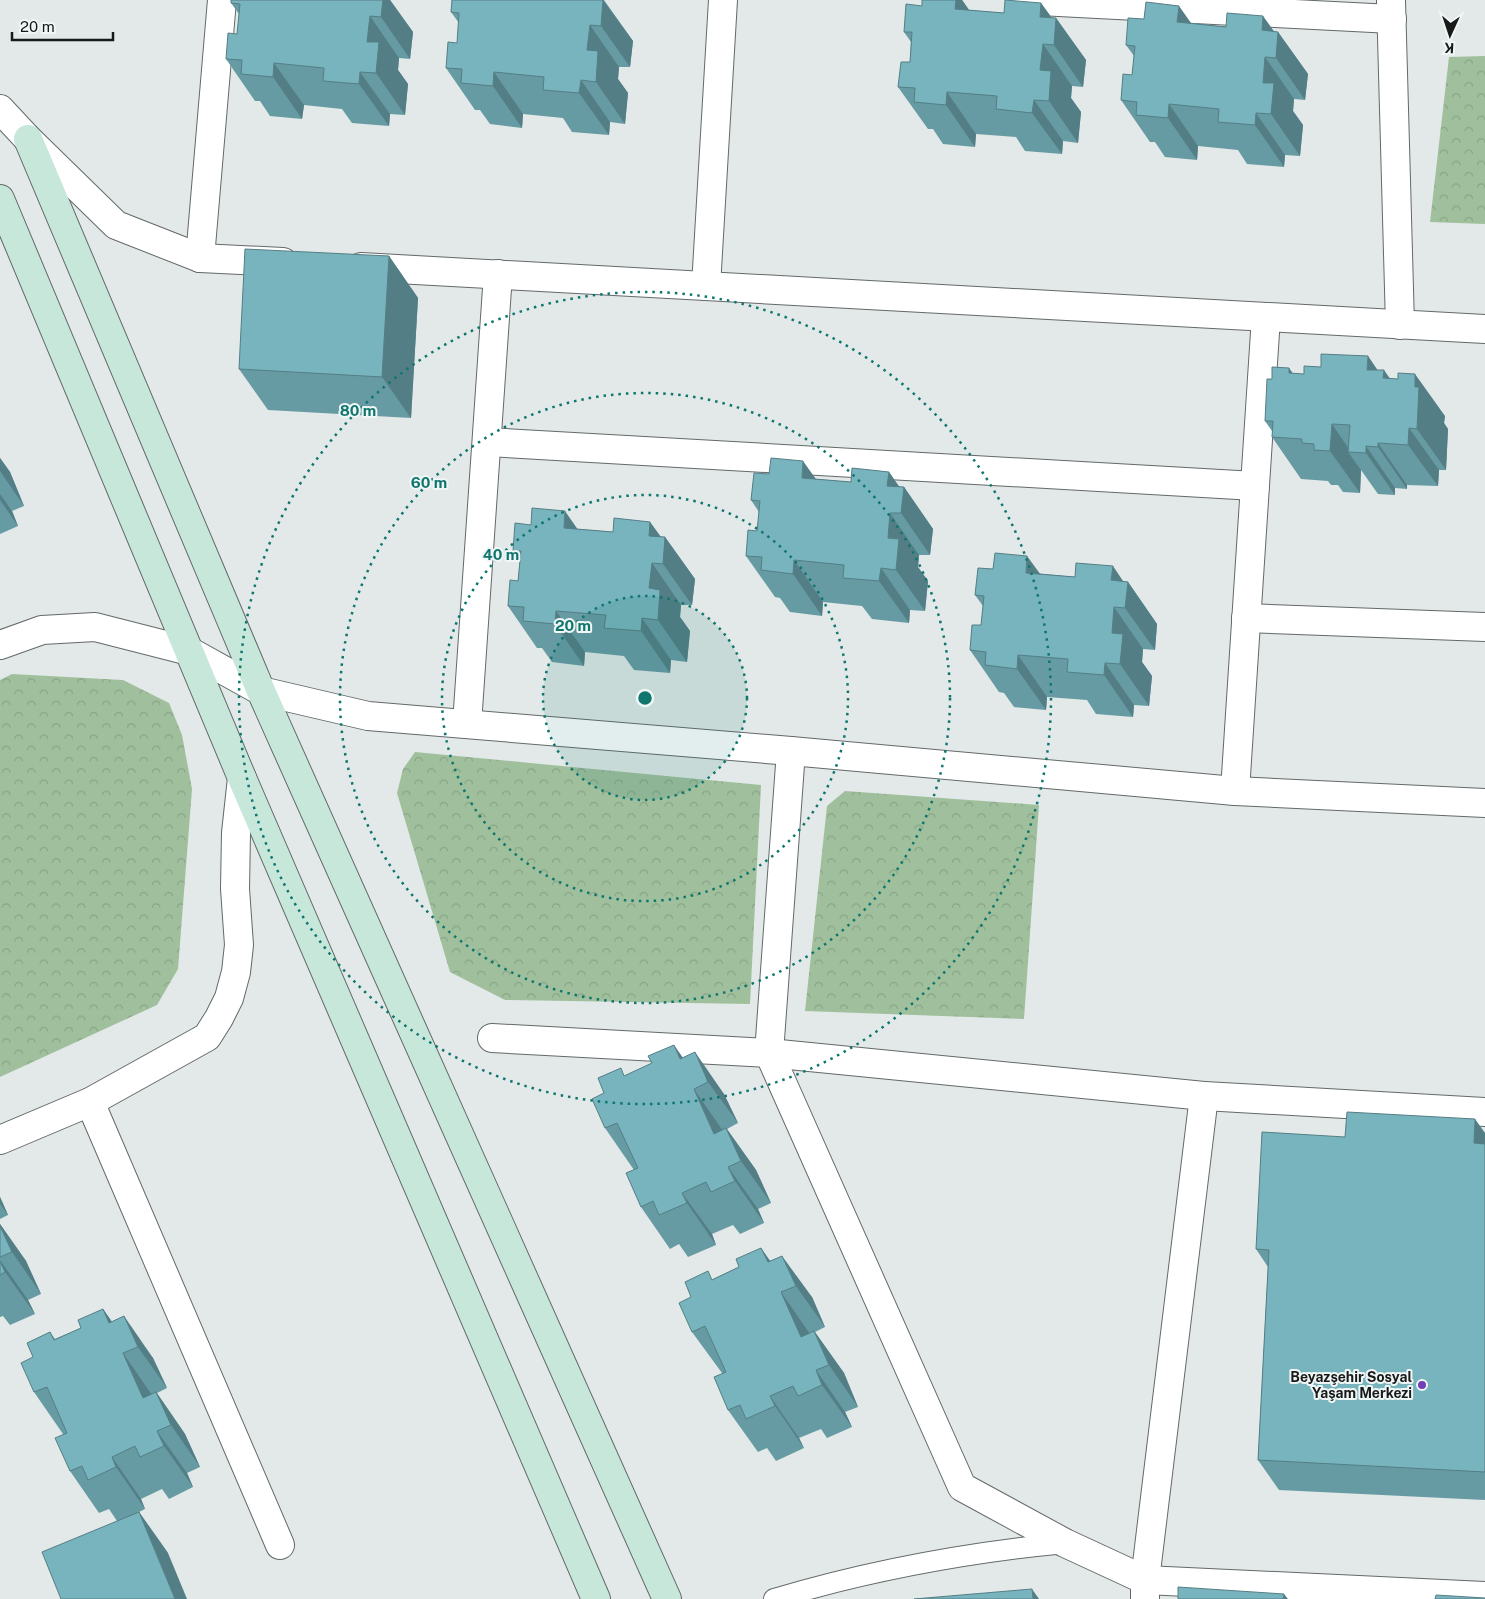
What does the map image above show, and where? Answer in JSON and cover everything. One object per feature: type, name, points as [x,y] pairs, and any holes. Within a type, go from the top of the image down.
[{"type":"main road","points":[[28,139],[261,691],[668,1599]]},
{"type":"main road","points":[[0,199],[242,778],[596,1599]]},
{"type":"street","points":[[200,258],[222,0]]},
{"type":"street","points":[[706,286],[723,0]]},
{"type":"street","points":[[1020,0],[1392,10],[1400,325]]},
{"type":"street","points":[[0,109],[116,225],[200,258],[310,264]]},
{"type":"street","points":[[339,266],[1485,329]]},
{"type":"street","points":[[467,724],[498,274]]},
{"type":"street","points":[[1235,792],[1266,317]]},
{"type":"street","points":[[487,442],[1255,486]]},
{"type":"street","points":[[1246,618],[1485,627]]},
{"type":"street","points":[[0,645],[42,630],[95,627],[189,651],[261,691],[368,716],[791,751],[1235,792],[1485,803]]},
{"type":"street","points":[[791,751],[769,1053],[962,1487],[1145,1590],[1485,1596]]},
{"type":"street","points":[[0,1140],[90,1102],[207,1038],[229,998],[236,972],[239,945],[235,889],[236,834],[242,778]]},
{"type":"street","points":[[492,1038],[769,1053],[1204,1096],[1485,1112]]},
{"type":"street","points":[[1145,1590],[1204,1096]]},
{"type":"street","points":[[90,1102],[280,1545]]},
{"type":"lane","points":[[774,1599],[821,1585],[949,1557],[1064,1543]]},
{"type":"green space","points":[[1485,56],[1485,224],[1430,222],[1449,57]]},
{"type":"green space","points":[[12,674],[123,680],[169,703],[182,735],[192,789],[178,969],[157,1005],[0,1077],[0,680]]},
{"type":"green space","points":[[415,752],[761,785],[750,1004],[505,1000],[450,972],[397,793],[403,769]]},
{"type":"green space","points":[[845,791],[1039,805],[1024,1019],[805,1011],[827,806]]},
{"type":"building","points":[[231,0],[383,0],[381,17],[370,16],[367,42],[379,42],[376,73],[360,72],[359,84],[323,81],[324,68],[274,63],[273,77],[241,74],[242,60],[226,59],[228,33],[237,34],[240,4],[231,3]]},
{"type":"building","points":[[452,0],[603,0],[601,26],[590,25],[587,50],[598,51],[596,82],[581,80],[579,93],[543,90],[544,77],[494,72],[493,86],[461,83],[462,69],[446,68],[448,42],[457,43],[459,13],[451,12]]},
{"type":"building","points":[[922,0],[956,0],[955,9],[1004,13],[1005,0],[1041,3],[1040,17],[1056,18],[1054,45],[1043,44],[1040,70],[1051,71],[1049,101],[1034,100],[1032,113],[996,109],[997,96],[947,92],[946,105],[914,102],[915,88],[898,87],[901,62],[910,62],[912,32],[904,32],[906,4],[922,6]]},
{"type":"building","points":[[1146,2],[1179,6],[1177,22],[1226,27],[1227,13],[1263,16],[1262,30],[1278,32],[1276,58],[1265,57],[1263,83],[1274,83],[1271,114],[1256,113],[1255,125],[1218,122],[1219,109],[1169,104],[1168,118],[1136,115],[1137,102],[1121,100],[1123,74],[1132,75],[1135,46],[1126,45],[1128,18],[1144,19]]},
{"type":"building","points":[[245,249],[389,256],[382,377],[239,369]]},
{"type":"building","points":[[1321,354],[1368,356],[1367,370],[1384,370],[1383,378],[1398,379],[1398,373],[1415,374],[1415,387],[1419,387],[1417,429],[1409,428],[1408,445],[1378,443],[1378,447],[1366,446],[1366,453],[1348,452],[1350,425],[1332,424],[1330,451],[1314,450],[1314,444],[1302,443],[1302,439],[1272,437],[1273,421],[1265,421],[1267,379],[1272,379],[1272,367],[1289,368],[1289,373],[1304,374],[1304,366],[1321,367]]},
{"type":"building","points":[[771,458],[803,461],[802,478],[851,482],[852,468],[889,472],[887,486],[904,487],[901,513],[890,513],[888,538],[899,539],[896,570],[881,568],[879,581],[843,578],[844,565],[794,560],[793,574],[761,570],[762,557],[746,556],[748,530],[757,531],[760,501],[751,500],[754,473],[769,474]]},
{"type":"building","points":[[532,508],[565,511],[564,528],[613,532],[614,518],[650,522],[649,536],[665,537],[663,564],[652,563],[649,588],[660,590],[658,620],[642,618],[641,631],[604,628],[606,615],[556,611],[555,624],[523,621],[524,607],[508,606],[510,580],[518,581],[521,551],[513,551],[515,523],[531,525]]},
{"type":"building","points":[[995,553],[1027,556],[1026,573],[1075,577],[1076,563],[1113,566],[1111,580],[1128,582],[1125,608],[1114,607],[1112,633],[1123,634],[1120,664],[1105,663],[1104,675],[1067,672],[1068,659],[1018,655],[1017,669],[985,665],[986,652],[970,650],[972,625],[981,625],[984,596],[975,595],[978,568],[993,569]]},
{"type":"building","points":[[674,1045],[680,1059],[695,1052],[708,1082],[694,1089],[714,1134],[726,1128],[741,1161],[728,1167],[735,1181],[711,1192],[706,1182],[682,1193],[687,1203],[659,1215],[653,1201],[641,1207],[626,1173],[638,1168],[617,1123],[605,1128],[592,1099],[604,1093],[598,1078],[621,1068],[624,1076],[652,1063],[648,1056]]},
{"type":"building","points":[[1347,1112],[1475,1119],[1474,1143],[1485,1144],[1485,1472],[1258,1460],[1269,1250],[1256,1249],[1262,1132],[1345,1137]]},
{"type":"building","points":[[0,1226],[12,1252],[0,1257]]},
{"type":"building","points":[[761,1248],[768,1262],[782,1256],[796,1286],[781,1292],[801,1337],[814,1331],[829,1365],[816,1370],[822,1385],[798,1396],[793,1386],[770,1396],[775,1406],[746,1419],[740,1405],[728,1410],[714,1377],[726,1372],[705,1326],[692,1332],[679,1303],[691,1297],[685,1282],[708,1271],[712,1280],[739,1267],[736,1259]]},
{"type":"building","points":[[0,1261],[5,1272],[0,1275]]},
{"type":"building","points":[[103,1309],[109,1323],[124,1316],[138,1347],[123,1353],[143,1398],[156,1392],[171,1425],[157,1431],[164,1446],[140,1457],[135,1446],[112,1457],[116,1467],[88,1480],[82,1466],[70,1471],[55,1438],[67,1433],[47,1387],[34,1392],[21,1363],[33,1357],[27,1343],[50,1332],[54,1340],[81,1328],[78,1320]]},
{"type":"building","points":[[139,1512],[175,1599],[61,1599],[42,1552]]},
{"type":"building","points":[[1178,1587],[1284,1594],[1283,1599],[1178,1599]]},
{"type":"building","points":[[1032,1589],[1033,1599],[914,1599]]},
{"type":"building","points":[[1436,1595],[1485,1598],[1485,1599],[1435,1599]]},
{"type":"place","name":"Beyazşehir Sosyal Yaşam Merkezi","points":[[1422,1385]]}]
